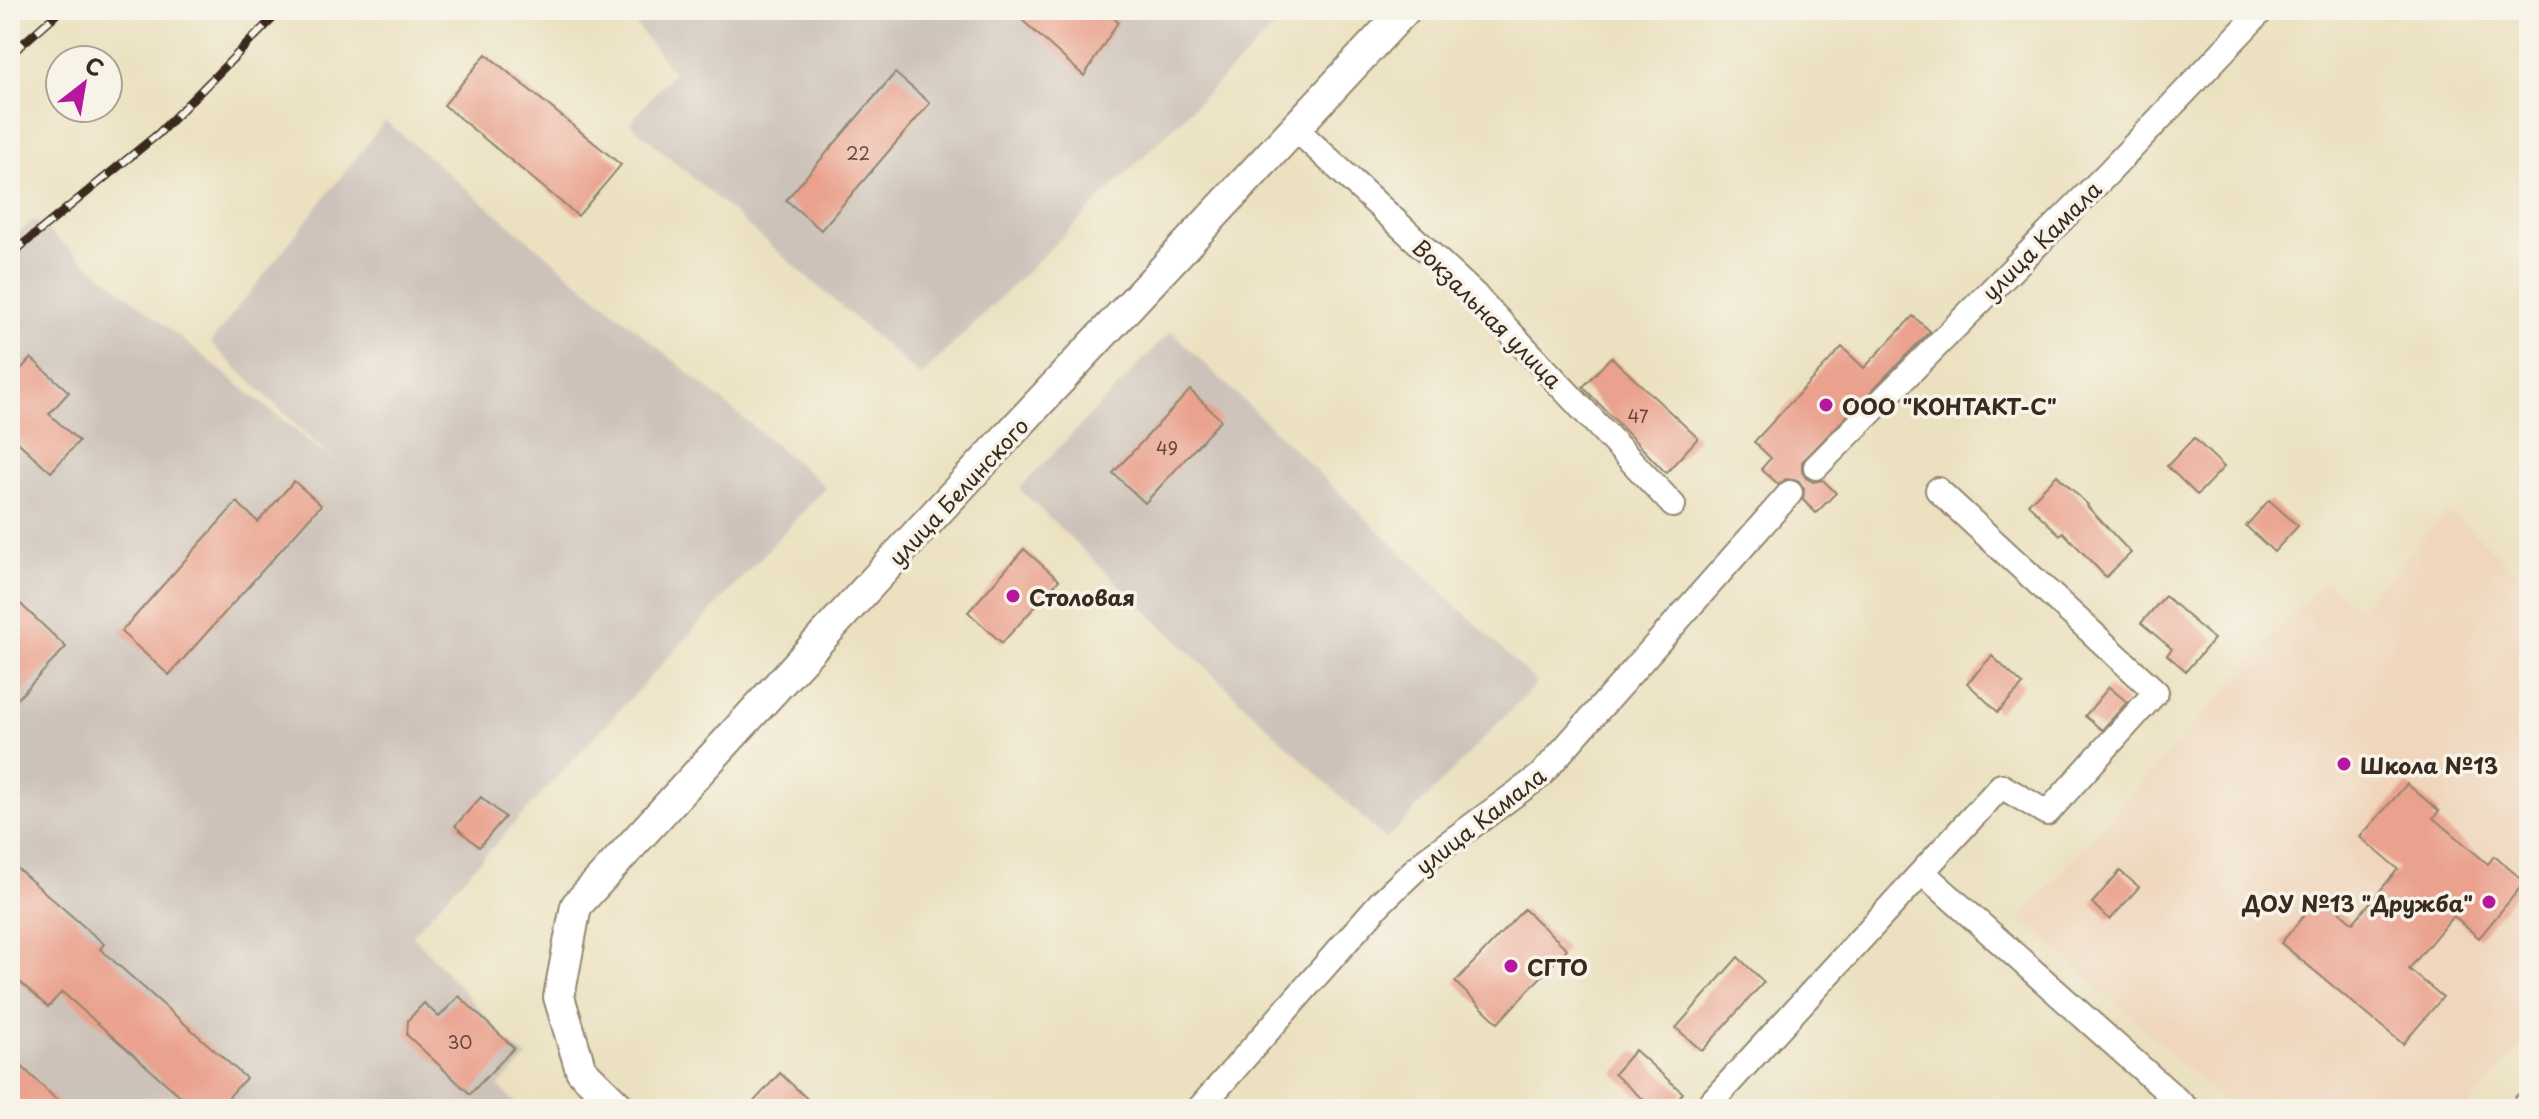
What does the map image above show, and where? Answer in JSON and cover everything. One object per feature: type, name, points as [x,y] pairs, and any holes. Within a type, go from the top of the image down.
[{"type":"street","name":"улица Белинского","points":[[621,1109],[581,1070],[559,997],[576,906],[924,526],[1405,10]]},
{"type":"street","name":"улица Камала","points":[[1816,467],[2109,172],[2262,10]]},
{"type":"street","name":"Вокзальная улица","points":[[1296,129],[1475,295],[1673,505]]},
{"type":"street","points":[[1705,1109],[2001,786],[2047,813],[2156,692],[1938,490]]},
{"type":"street","name":"улица Камала","points":[[1199,1109],[1381,902],[1424,861],[1540,776],[1790,493]]},
{"type":"street","points":[[1922,872],[2187,1109]]},
{"type":"shaded area","points":[[624,10],[1292,10],[921,376],[630,123],[673,72]]},
{"type":"shaded area","points":[[385,121],[826,487],[412,934],[514,1048],[528,1057],[498,1086],[522,1109],[10,1109],[10,240],[34,220],[340,466],[210,343]]},
{"type":"shaded area","points":[[1171,331],[1537,683],[1386,840],[1019,489]]},
{"type":"shaded area","name":"Школа №13","points":[[2448,510],[2529,582],[2529,1038],[2466,1109],[2233,1109],[2020,918],[2324,579],[2359,610]]},
{"type":"building","points":[[1011,10],[1105,10],[1118,22],[1084,76]]},
{"type":"building","points":[[486,54],[621,165],[578,216],[444,105]]},
{"type":"building","points":[[895,73],[930,103],[821,230],[786,200]]},
{"type":"building","name":"ООО \"КОНТАКТ-С\"","points":[[1913,316],[1930,331],[1802,462],[1802,472],[1806,478],[1813,482],[1823,480],[1836,493],[1816,513],[1803,500],[1804,489],[1799,481],[1786,479],[1778,484],[1761,469],[1771,458],[1754,442],[1842,347],[1864,368]]},
{"type":"building","points":[[1611,357],[1698,438],[1666,473],[1583,387]]},
{"type":"building","points":[[31,358],[69,392],[49,414],[79,441],[51,472],[10,435],[10,381]]},
{"type":"building","points":[[1190,390],[1221,420],[1145,503],[1113,473]]},
{"type":"building","points":[[2194,438],[2224,467],[2197,495],[2167,466]]},
{"type":"building","points":[[2057,475],[2131,553],[2106,577],[2063,532],[2060,535],[2028,504]]},
{"type":"building","points":[[294,481],[321,505],[169,675],[121,632],[237,502],[258,522]]},
{"type":"building","points":[[2269,500],[2298,526],[2274,552],[2246,526]]},
{"type":"building","name":"Столовая","points":[[1024,549],[1059,580],[1002,643],[968,612]]},
{"type":"building","points":[[10,594],[66,647],[10,707]]},
{"type":"building","points":[[2165,596],[2214,639],[2186,671],[2167,655],[2172,649],[2141,623]]},
{"type":"building","points":[[1992,656],[2023,685],[1998,712],[1967,683]]},
{"type":"building","points":[[2109,687],[2127,702],[2102,730],[2085,716]]},
{"type":"building","points":[[2407,784],[2439,811],[2433,818],[2488,864],[2494,856],[2525,882],[2479,938],[2453,916],[2409,969],[2443,997],[2403,1044],[2281,943],[2321,895],[2353,923],[2398,869],[2360,837]]},
{"type":"building","points":[[481,797],[505,817],[479,847],[455,826]]},
{"type":"building","points":[[10,862],[104,944],[100,949],[246,1078],[218,1109],[195,1109],[62,992],[48,1007],[10,973]]},
{"type":"building","points":[[2120,871],[2139,887],[2110,920],[2092,903]]},
{"type":"building","name":"СГТО","points":[[1524,909],[1567,949],[1498,1023],[1455,982]]},
{"type":"building","points":[[1738,957],[1764,982],[1702,1051],[1676,1028]]},
{"type":"building","points":[[459,996],[514,1048],[470,1094],[407,1035],[408,1020],[424,1003],[439,1017]]},
{"type":"building","points":[[1635,1050],[1683,1093],[1669,1109],[1654,1109],[1614,1074]]},
{"type":"building","points":[[10,1055],[66,1109],[10,1109]]},
{"type":"building","points":[[780,1073],[818,1109],[747,1109]]},
{"type":"railway","points":[[10,55],[61,10]]},
{"type":"railway","points":[[10,255],[158,134],[281,10]]},
{"type":"place","name":"ООО \"КОНТАКТ-С\"","points":[[1826,405]]},
{"type":"place","name":"Столовая","points":[[1013,596]]},
{"type":"place","name":"Школа №13","points":[[2344,764]]},
{"type":"place","name":"ДОУ №13 \"Дружба\"","points":[[2489,902]]},
{"type":"place","name":"СГТО","points":[[1511,966]]}]
